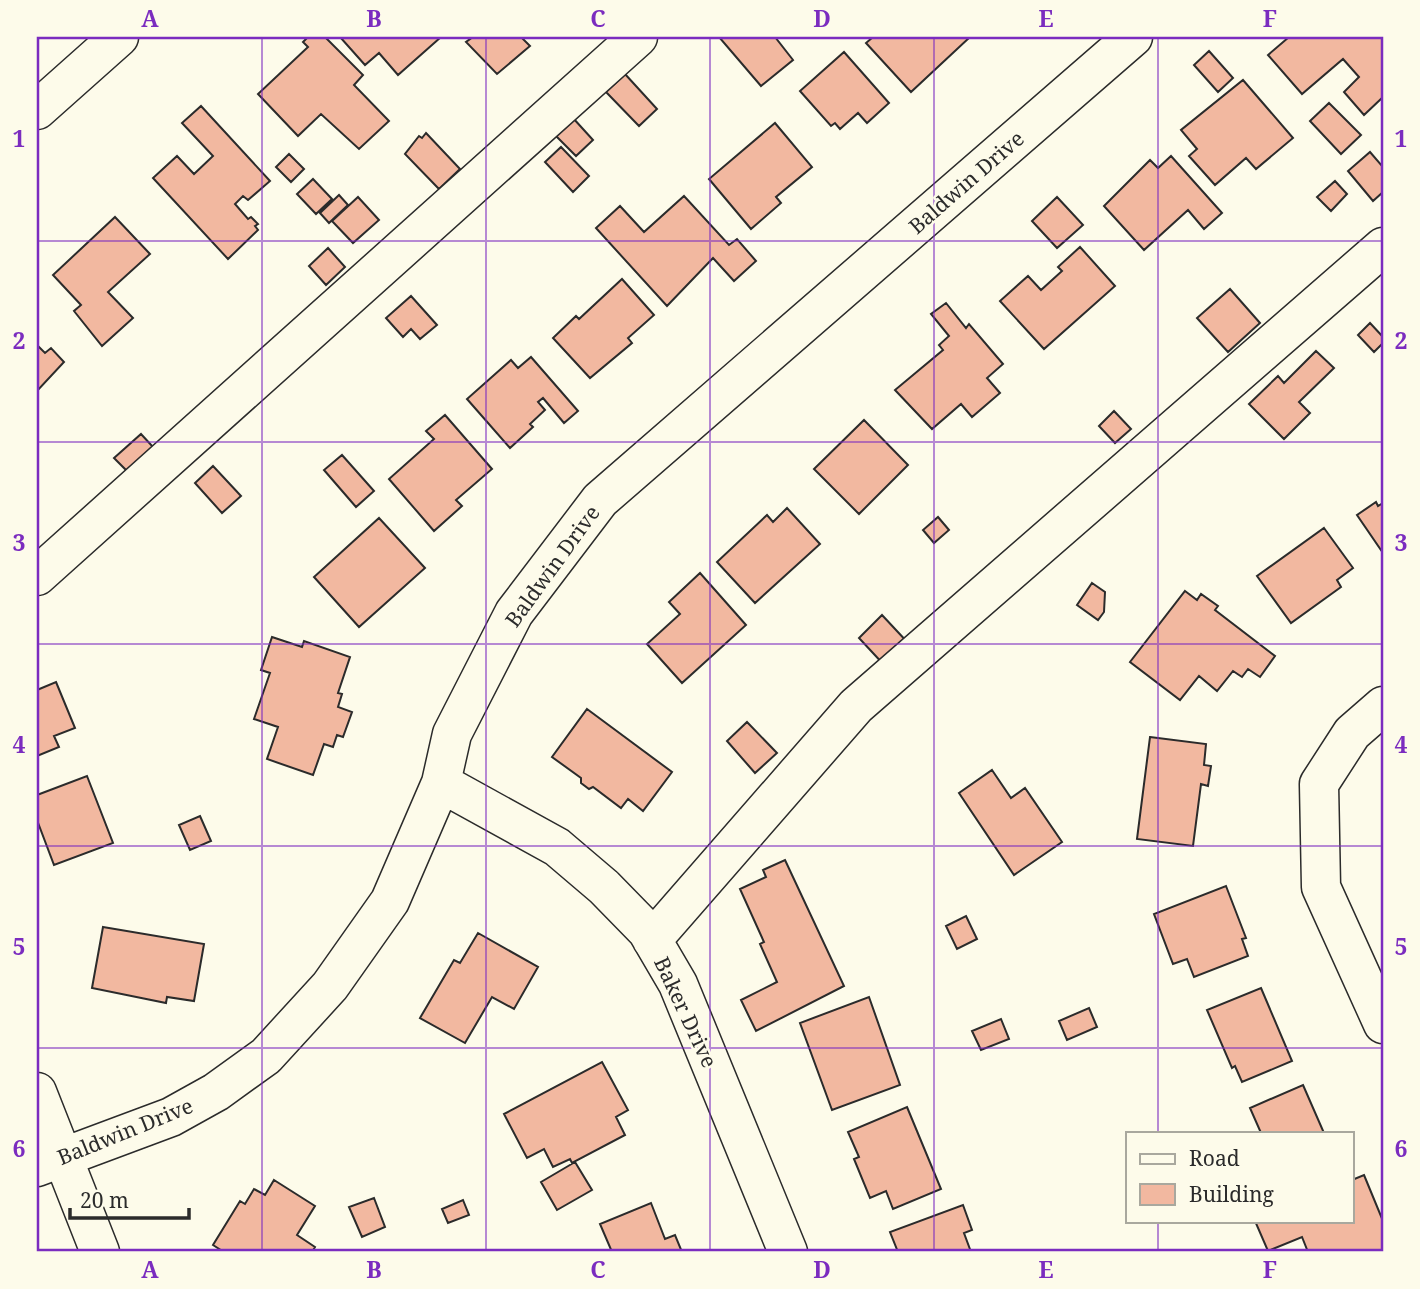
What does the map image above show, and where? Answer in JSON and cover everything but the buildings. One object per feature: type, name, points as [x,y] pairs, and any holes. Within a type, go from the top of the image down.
[{"type":"street","points":[[37,110],[119,37]]},
{"type":"street","points":[[37,576],[638,37]]},
{"type":"street","name":"Baldwin Drive","points":[[50,1162],[171,1117],[216,1092],[266,1056],[330,986],[390,901],[441,783],[452,734],[514,613],[600,500],[1133,37]]},
{"type":"street","points":[[652,940],[856,706],[1383,247]]},
{"type":"street","points":[[1383,706],[1352,733],[1319,784],[1321,887],[1383,1024]]},
{"type":"street","name":"Baker Drive","points":[[441,783],[557,847],[604,887],[652,940],[678,984],[788,1252]]},
{"type":"street","points":[[37,1092],[50,1162],[100,1252]]}]
